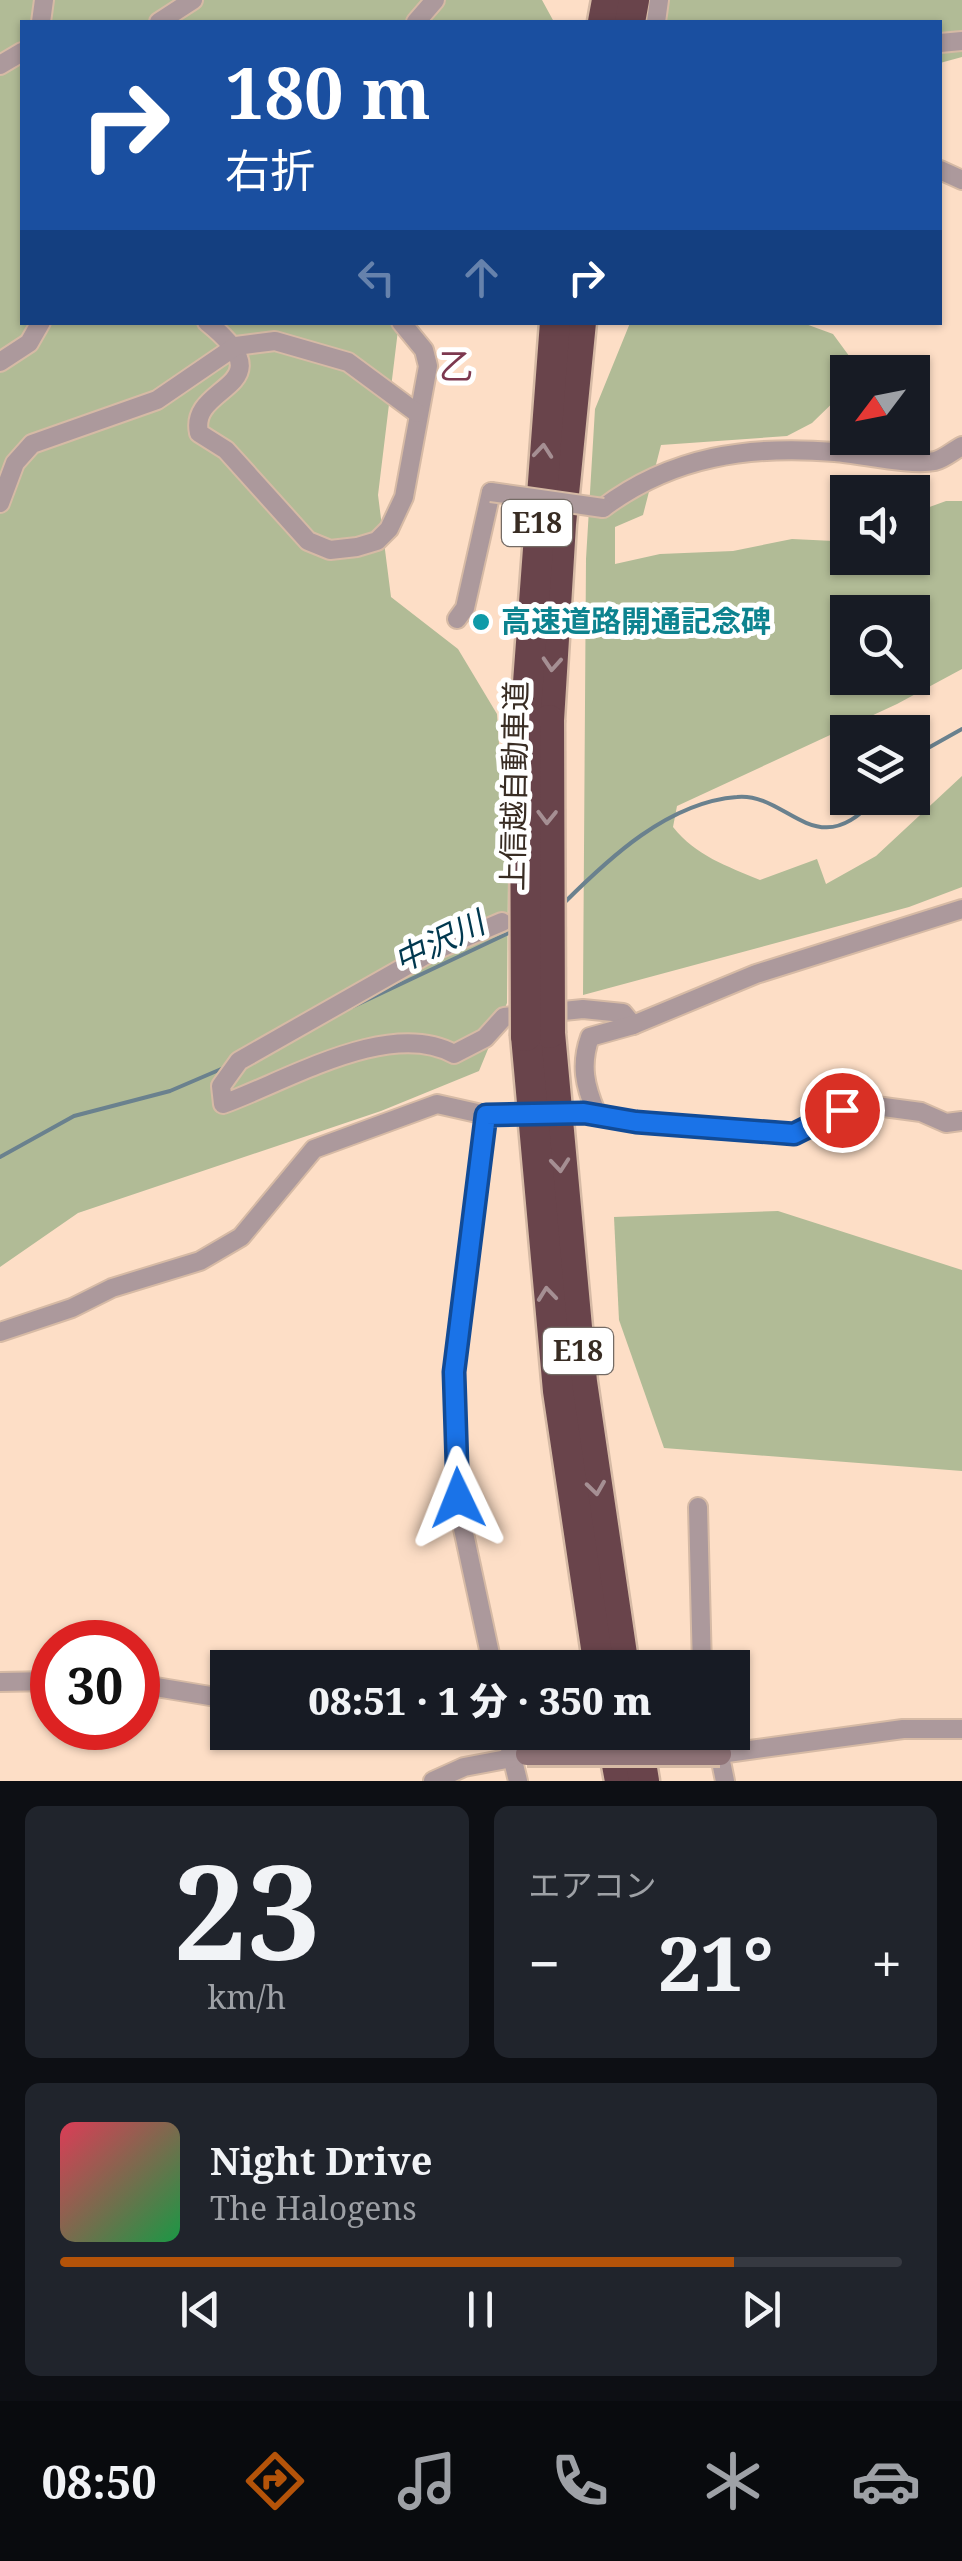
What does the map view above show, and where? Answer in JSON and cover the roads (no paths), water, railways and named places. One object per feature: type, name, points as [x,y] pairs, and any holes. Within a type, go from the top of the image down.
[{"type":"highway","name":"上信越自動車道","points":[[555,325],[537,721],[538,1035],[558,1391],[596,1650]]},
{"type":"highway","name":"上信越自動車道","points":[[537,721],[581,325]]},
{"type":"highway","name":"上信越自動車道","points":[[538,1035],[582,1382],[621,1650]]},
{"type":"highway","points":[[614,1750],[620,1781]]},
{"type":"highway","points":[[639,1750],[644,1781]]},
{"type":"street","points":[[162,20],[193,0]]},
{"type":"street","points":[[418,20],[435,0]]},
{"type":"street","points":[[0,362],[29,343],[39,325]]},
{"type":"street","points":[[211,325],[236,346],[240,358],[235,379],[201,413],[198,434],[226,450],[308,541],[330,550],[377,541],[390,529],[404,498],[428,366],[424,350],[403,325]]},
{"type":"street","points":[[0,502],[15,464],[32,444],[157,400],[236,346],[275,341],[348,362],[417,414]]},
{"type":"street","points":[[457,619],[465,608],[492,492],[602,508],[634,484],[692,460],[729,452],[830,452],[935,460],[962,446]]},
{"type":"street","points":[[636,1122],[596,1112],[584,1083],[590,1038],[602,1038],[634,1026],[756,974],[962,909]]},
{"type":"street","points":[[502,922],[431,952],[239,1060],[221,1086],[223,1104],[359,1050],[434,1042],[454,1054],[485,1038],[504,1017],[583,1010],[623,1013],[634,1026]]},
{"type":"street","points":[[0,1332],[72,1308],[112,1288],[200,1260],[241,1236],[314,1149],[437,1104],[486,1115],[584,1113],[636,1122],[794,1134],[842,1110],[876,1106],[921,1112],[946,1123],[962,1121]]},
{"type":"street","points":[[486,1115],[454,1372],[459,1510],[488,1650]]},
{"type":"street","points":[[698,1507],[702,1650]]},
{"type":"street","points":[[0,1682],[30,1681]]},
{"type":"street","points":[[160,1688],[210,1696]]},
{"type":"street","points":[[750,1741],[903,1729],[962,1730]]},
{"type":"street","points":[[516,1750],[520,1756],[518,1781]]},
{"type":"street","points":[[433,1781],[464,1767],[520,1756],[611,1750]]},
{"type":"street","points":[[719,1750],[725,1781]]},
{"type":"waterway","name":"中沢川","points":[[930,747],[962,729]]},
{"type":"waterway","name":"中沢川","points":[[563,904],[641,836],[663,821],[712,801],[755,798],[819,827],[836,826],[858,815]]},
{"type":"waterway","name":"中沢川","points":[[352,1007],[515,930]]},
{"type":"waterway","name":"中沢川","points":[[0,1157],[74,1116],[170,1091],[226,1067]]},
{"type":"place","name":"高速道路開通記念碑","points":[[481,622]]},
{"type":"district","name":"乙","points":[[456,367]]}]
